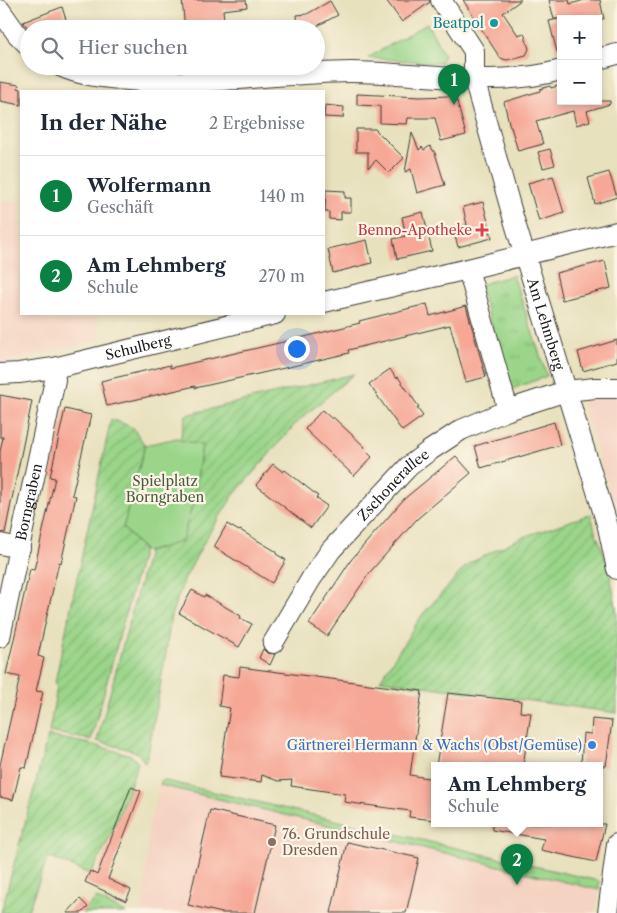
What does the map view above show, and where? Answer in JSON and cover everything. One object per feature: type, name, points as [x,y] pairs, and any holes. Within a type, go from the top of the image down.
[{"type":"street","name":"Am Lehmberg","points":[[440,0],[474,51],[474,79],[524,254],[566,391],[613,529],[617,570]]},
{"type":"street","points":[[0,10],[20,36]]},
{"type":"street","points":[[602,58],[617,54]]},
{"type":"street","points":[[325,72],[382,72],[474,79],[512,79],[557,71]]},
{"type":"street","points":[[93,75],[138,81],[165,82],[278,75]]},
{"type":"street","points":[[325,302],[617,232]]},
{"type":"street","points":[[468,269],[508,410]]},
{"type":"street","name":"Schulberg","points":[[0,374],[54,368],[271,315]]},
{"type":"street","name":"Borngraben","points":[[0,637],[55,380],[54,368]]},
{"type":"street","name":"Zschonerallee","points":[[273,643],[311,579],[331,550],[409,466],[429,451],[461,430],[508,410],[566,391],[617,388]]},
{"type":"street","points":[[0,544],[20,548]]},
{"type":"street","points":[[608,913],[615,872],[617,844]]},
{"type":"shaded area","points":[[0,201],[20,201],[20,315],[97,315],[100,340],[0,363]]},
{"type":"shaded area","points":[[602,396],[617,397],[617,509],[614,507],[582,403],[584,399]]},
{"type":"shaded area","name":"76. Grundschule Dresden","points":[[160,785],[599,890],[595,913],[143,913],[149,824]]},
{"type":"green space","points":[[427,23],[444,55],[440,63],[368,58]]},
{"type":"green space","points":[[513,275],[547,376],[512,389],[479,285]]},
{"type":"green space","points":[[354,374],[297,422],[233,496],[208,535],[185,578],[171,615],[166,653],[145,763],[138,753],[97,741],[148,552],[182,541],[195,496],[202,445],[180,440],[186,415]]},
{"type":"green space","points":[[111,419],[132,427],[145,445],[123,528],[143,550],[91,740],[49,732],[57,687],[55,682]]},
{"type":"green space","name":"Spielplatz Borngraben","points":[[177,438],[202,445],[195,496],[182,542],[146,552],[123,528],[145,445]]},
{"type":"green space","points":[[591,514],[595,531],[608,563],[617,613],[617,713],[380,680],[422,615],[468,564],[520,538]]},
{"type":"green space","points":[[48,736],[90,744],[131,755],[138,763],[111,834],[90,874],[48,857],[27,913],[1,913]]},
{"type":"green space","points":[[162,780],[599,881],[599,890],[160,785]]},
{"type":"green space","points":[[96,898],[126,913],[82,913]]},
{"type":"building","points":[[182,0],[246,0],[247,7],[223,10],[224,20],[184,20]]},
{"type":"building","points":[[386,0],[429,0],[430,2],[402,22]]},
{"type":"building","name":"Beatpol","points":[[463,0],[521,0],[503,13],[518,35],[524,33],[529,49],[526,55],[507,60],[500,58]]},
{"type":"building","points":[[549,0],[569,0],[570,4],[585,0],[600,0],[604,19],[602,19],[602,15],[557,15],[557,19],[554,19]]},
{"type":"building","points":[[330,1],[338,15],[325,22],[325,20],[297,20],[297,15],[307,14]]},
{"type":"building","points":[[62,7],[66,20],[28,20]]},
{"type":"building","points":[[557,19],[557,52],[549,21]]},
{"type":"building","points":[[0,82],[19,85],[18,88],[21,89],[20,105],[0,101]]},
{"type":"building","points":[[550,86],[551,88],[557,86],[557,105],[602,105],[602,101],[610,101],[610,104],[587,111],[590,121],[576,125],[573,111],[536,121],[543,144],[518,151],[504,102]]},
{"type":"building","points":[[357,94],[420,97],[449,96],[457,101],[466,135],[441,141],[435,118],[408,118],[407,124],[380,123],[380,106],[357,105]]},
{"type":"building","points":[[325,105],[344,107],[343,118],[325,117]]},
{"type":"building","points":[[356,129],[375,129],[404,158],[389,173],[376,160],[368,168],[368,152],[356,152]]},
{"type":"building","points":[[412,133],[419,150],[422,147],[424,150],[430,146],[435,153],[445,185],[417,193],[411,169],[405,172]]},
{"type":"building","points":[[550,149],[555,165],[543,168],[538,152]]},
{"type":"building","points":[[609,172],[617,197],[595,204],[588,178]]},
{"type":"building","points":[[553,176],[564,213],[539,221],[528,183]]},
{"type":"building","points":[[326,190],[345,191],[345,198],[351,198],[351,212],[341,212],[341,220],[329,219],[329,212],[325,212]]},
{"type":"building","points":[[483,202],[492,238],[458,247],[453,229],[467,225],[463,207]]},
{"type":"building","points":[[423,212],[432,251],[397,259],[393,239],[406,236],[402,217]]},
{"type":"building","points":[[367,240],[372,263],[333,273],[328,249]]},
{"type":"building","points":[[605,261],[611,288],[562,300],[556,273]]},
{"type":"building","points":[[427,304],[430,316],[466,306],[486,377],[466,382],[450,325],[348,350],[349,353],[107,406],[101,381],[170,365],[170,368],[292,340]]},
{"type":"building","points":[[617,340],[617,361],[583,371],[578,352]]},
{"type":"building","points":[[390,369],[396,378],[398,377],[423,416],[402,431],[369,384]]},
{"type":"building","points":[[0,395],[32,401],[5,533],[0,532],[0,452],[3,437],[0,437]]},
{"type":"building","points":[[65,409],[91,415],[72,495],[76,496],[38,656],[44,658],[36,691],[43,692],[26,768],[21,767],[13,800],[0,797],[0,765],[20,677],[6,674],[30,569],[34,570],[55,478],[50,477]]},
{"type":"building","points":[[322,410],[332,419],[333,417],[365,447],[363,448],[372,457],[354,476],[305,429]]},
{"type":"building","points":[[554,422],[560,445],[481,468],[475,446]]},
{"type":"building","points":[[456,456],[471,473],[417,519],[370,572],[327,636],[309,624],[351,560],[404,499]]},
{"type":"building","points":[[273,464],[283,472],[285,470],[318,496],[316,498],[327,506],[311,528],[256,485]]},
{"type":"building","points":[[227,524],[277,552],[276,554],[286,560],[272,583],[214,547]]},
{"type":"building","points":[[192,590],[204,597],[205,595],[252,624],[239,647],[179,613]]},
{"type":"building","points":[[263,649],[267,653],[275,654],[270,665],[259,658]]},
{"type":"building","points":[[240,667],[422,691],[410,775],[431,778],[431,820],[409,817],[410,811],[344,802],[345,794],[291,786],[292,780],[278,781],[262,775],[261,782],[219,777],[230,708],[219,706],[223,675],[239,677]]},
{"type":"building","points":[[448,693],[521,701],[520,712],[531,713],[524,762],[437,762]]},
{"type":"building","points":[[592,719],[612,721],[606,766],[603,766],[603,762],[581,762],[583,733],[591,734]]},
{"type":"building","points":[[131,787],[141,791],[108,879],[131,890],[126,901],[85,882],[90,871],[97,875]]},
{"type":"building","points":[[210,810],[275,825],[255,913],[222,913],[188,905]]},
{"type":"building","points":[[603,824],[605,824],[596,862],[541,850],[544,839],[492,830],[492,827],[603,827]]},
{"type":"building","points":[[347,842],[419,858],[406,913],[331,913]]},
{"type":"building","points":[[80,899],[88,907],[82,913],[67,913]]},
{"type":"place","name":"Beatpol","points":[[494,23]]},
{"type":"place","name":"Wolfermann","points":[[454,105]]},
{"type":"place","name":"Benno-Apotheke","points":[[482,230]]},
{"type":"place","name":"Gärtnerei Hermann & Wachs (Obst/Gemüse)","points":[[592,745]]},
{"type":"place","name":"76. Grundschule Dresden","points":[[272,842]]},
{"type":"place","name":"Am Lehmberg","points":[[517,885]]}]
